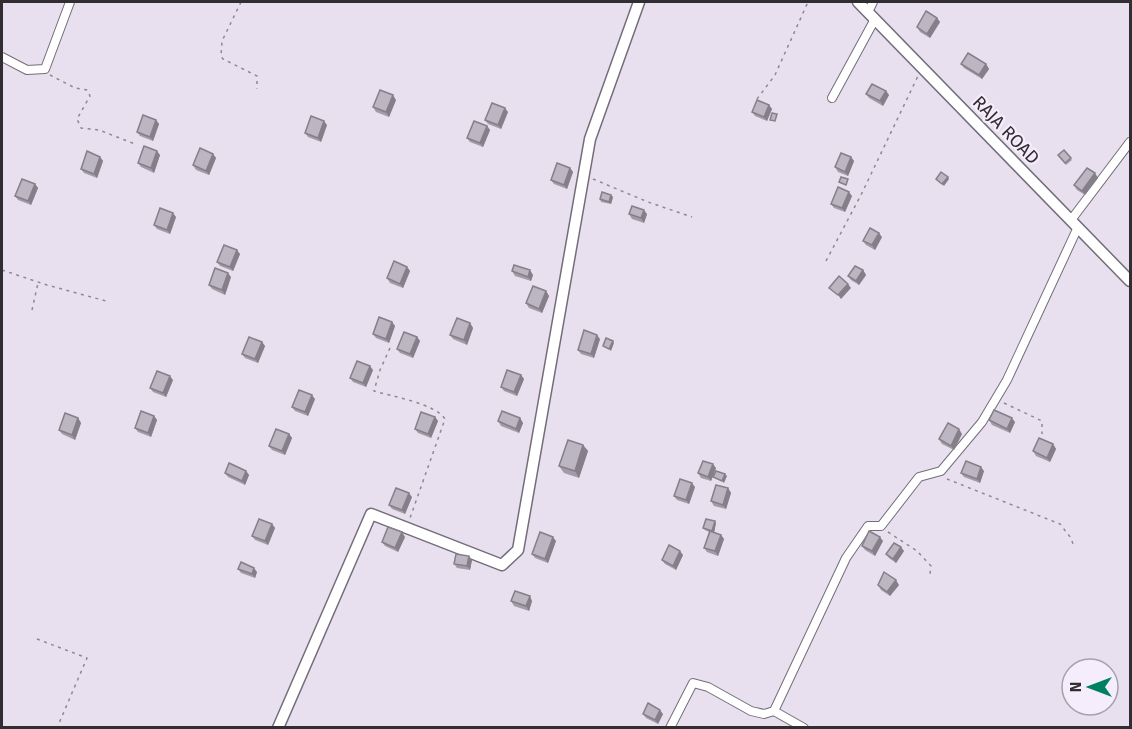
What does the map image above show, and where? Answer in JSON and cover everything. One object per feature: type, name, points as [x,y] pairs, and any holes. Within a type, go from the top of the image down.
[{"type":"street","points":[[2,57],[27,70],[45,69],[70,2]]},
{"type":"street","points":[[278,728],[371,514],[502,565],[518,550],[590,139],[639,2]]},
{"type":"street","name":"RAJA ROAD","points":[[858,2],[872,11],[922,67],[1131,281]]},
{"type":"street","points":[[832,98],[872,11]]},
{"type":"street","points":[[774,711],[846,558],[868,526],[880,526],[919,477],[941,471],[982,422],[1007,380],[1074,224],[1131,142]]},
{"type":"street","points":[[670,728],[693,683],[708,687],[751,711],[764,714],[774,711],[804,728]]},
{"type":"path","points":[[241,2],[222,41],[220,56],[256,76],[257,89]]},
{"type":"path","points":[[757,99],[775,75],[808,2]]},
{"type":"path","points":[[826,261],[866,185],[922,67]]},
{"type":"path","points":[[43,69],[75,88],[87,90],[90,96],[88,102],[77,119],[81,128],[99,130],[135,144]]},
{"type":"path","points":[[584,177],[600,181],[648,202],[692,217]]},
{"type":"path","points":[[2,270],[106,301]]},
{"type":"path","points":[[32,310],[39,282]]},
{"type":"path","points":[[390,348],[374,391],[421,405],[441,413],[445,419],[406,528]]},
{"type":"path","points":[[996,399],[1042,421],[1042,434]]},
{"type":"path","points":[[936,472],[951,482],[1060,524],[1073,544]]},
{"type":"path","points":[[880,526],[917,551],[931,566],[930,574]]},
{"type":"path","points":[[37,639],[87,658],[57,728]]},
{"type":"building","points":[[926,11],[937,18],[927,34],[917,27]]},
{"type":"building","points":[[968,53],[986,64],[979,75],[961,64]]},
{"type":"building","points":[[872,84],[886,91],[880,101],[866,94]]},
{"type":"building","points":[[380,90],[393,95],[386,112],[373,107]]},
{"type":"building","points":[[757,100],[769,105],[764,117],[752,112]]},
{"type":"building","points":[[492,103],[505,108],[498,125],[485,120]]},
{"type":"building","points":[[772,113],[777,114],[775,121],[770,120]]},
{"type":"building","points":[[143,115],[156,120],[150,137],[137,132]]},
{"type":"building","points":[[311,116],[324,121],[318,138],[305,133]]},
{"type":"building","points":[[474,121],[487,126],[480,143],[467,138]]},
{"type":"building","points":[[144,146],[157,151],[151,168],[138,163]]},
{"type":"building","points":[[200,148],[213,154],[206,171],[193,165]]},
{"type":"building","points":[[1064,150],[1071,158],[1065,163],[1058,155]]},
{"type":"building","points":[[87,151],[100,157],[94,174],[81,169]]},
{"type":"building","points":[[841,153],[851,157],[845,172],[835,167]]},
{"type":"building","points":[[557,163],[570,168],[564,185],[551,180]]},
{"type":"building","points":[[1087,168],[1095,173],[1082,191],[1074,185]]},
{"type":"building","points":[[941,172],[948,177],[942,184],[936,179]]},
{"type":"building","points":[[841,177],[848,179],[846,185],[839,182]]},
{"type":"building","points":[[22,179],[35,184],[28,201],[15,196]]},
{"type":"building","points":[[838,187],[849,192],[842,208],[831,204]]},
{"type":"building","points":[[602,192],[611,195],[609,202],[600,199]]},
{"type":"building","points":[[632,206],[644,210],[641,218],[629,214]]},
{"type":"building","points":[[160,208],[173,213],[167,230],[154,225]]},
{"type":"building","points":[[870,228],[879,233],[872,245],[863,241]]},
{"type":"building","points":[[224,245],[237,250],[230,267],[217,262]]},
{"type":"building","points":[[394,261],[407,267],[400,284],[387,278]]},
{"type":"building","points":[[514,265],[530,270],[528,277],[512,271]]},
{"type":"building","points":[[855,266],[863,270],[856,281],[848,276]]},
{"type":"building","points":[[215,268],[228,273],[222,290],[209,285]]},
{"type":"building","points":[[839,276],[848,284],[838,295],[829,288]]},
{"type":"building","points":[[533,286],[546,291],[539,309],[526,303]]},
{"type":"building","points":[[379,317],[392,322],[386,339],[373,334]]},
{"type":"building","points":[[457,318],[470,323],[464,340],[450,335]]},
{"type":"building","points":[[584,330],[597,335],[591,354],[578,350]]},
{"type":"building","points":[[404,332],[417,337],[410,354],[397,349]]},
{"type":"building","points":[[249,337],[262,342],[255,359],[242,354]]},
{"type":"building","points":[[606,338],[613,341],[609,349],[603,346]]},
{"type":"building","points":[[357,361],[370,366],[363,383],[350,378]]},
{"type":"building","points":[[507,370],[521,375],[514,392],[501,387]]},
{"type":"building","points":[[157,371],[170,376],[163,393],[150,388]]},
{"type":"building","points":[[299,390],[312,395],[305,412],[292,407]]},
{"type":"building","points":[[994,410],[1012,418],[1007,429],[989,420]]},
{"type":"building","points":[[141,411],[154,416],[148,433],[135,428]]},
{"type":"building","points":[[502,411],[520,418],[516,429],[498,421]]},
{"type":"building","points":[[421,412],[435,417],[428,434],[415,429]]},
{"type":"building","points":[[65,413],[78,418],[72,435],[59,430]]},
{"type":"building","points":[[948,423],[959,429],[951,446],[939,439]]},
{"type":"building","points":[[276,429],[289,434],[282,451],[269,446]]},
{"type":"building","points":[[1039,438],[1053,444],[1047,458],[1033,451]]},
{"type":"building","points":[[568,440],[583,445],[575,471],[559,466]]},
{"type":"building","points":[[703,461],[713,464],[708,477],[698,473]]},
{"type":"building","points":[[966,461],[981,467],[977,479],[961,473]]},
{"type":"building","points":[[229,463],[246,471],[242,481],[225,473]]},
{"type":"building","points":[[716,471],[725,474],[722,481],[713,477]]},
{"type":"building","points":[[680,479],[692,483],[686,500],[674,496]]},
{"type":"building","points":[[716,485],[728,488],[723,505],[711,501]]},
{"type":"building","points":[[396,488],[409,493],[402,510],[389,505]]},
{"type":"building","points":[[259,519],[272,524],[265,541],[252,536]]},
{"type":"building","points":[[706,519],[715,521],[712,531],[703,528]]},
{"type":"building","points":[[388,527],[402,532],[395,548],[382,542]]},
{"type":"building","points":[[710,531],[721,535],[715,551],[704,548]]},
{"type":"building","points":[[869,531],[880,537],[872,551],[862,546]]},
{"type":"building","points":[[540,532],[553,537],[545,559],[532,554]]},
{"type":"building","points":[[894,543],[901,547],[893,559],[886,554]]},
{"type":"building","points":[[669,545],[680,551],[673,566],[662,560]]},
{"type":"building","points":[[456,554],[469,556],[467,566],[454,564]]},
{"type":"building","points":[[241,562],[254,568],[252,574],[238,569]]},
{"type":"building","points":[[884,572],[896,580],[887,592],[878,585]]},
{"type":"building","points":[[515,591],[530,596],[526,606],[511,601]]},
{"type":"building","points":[[648,703],[660,710],[655,720],[643,714]]}]
